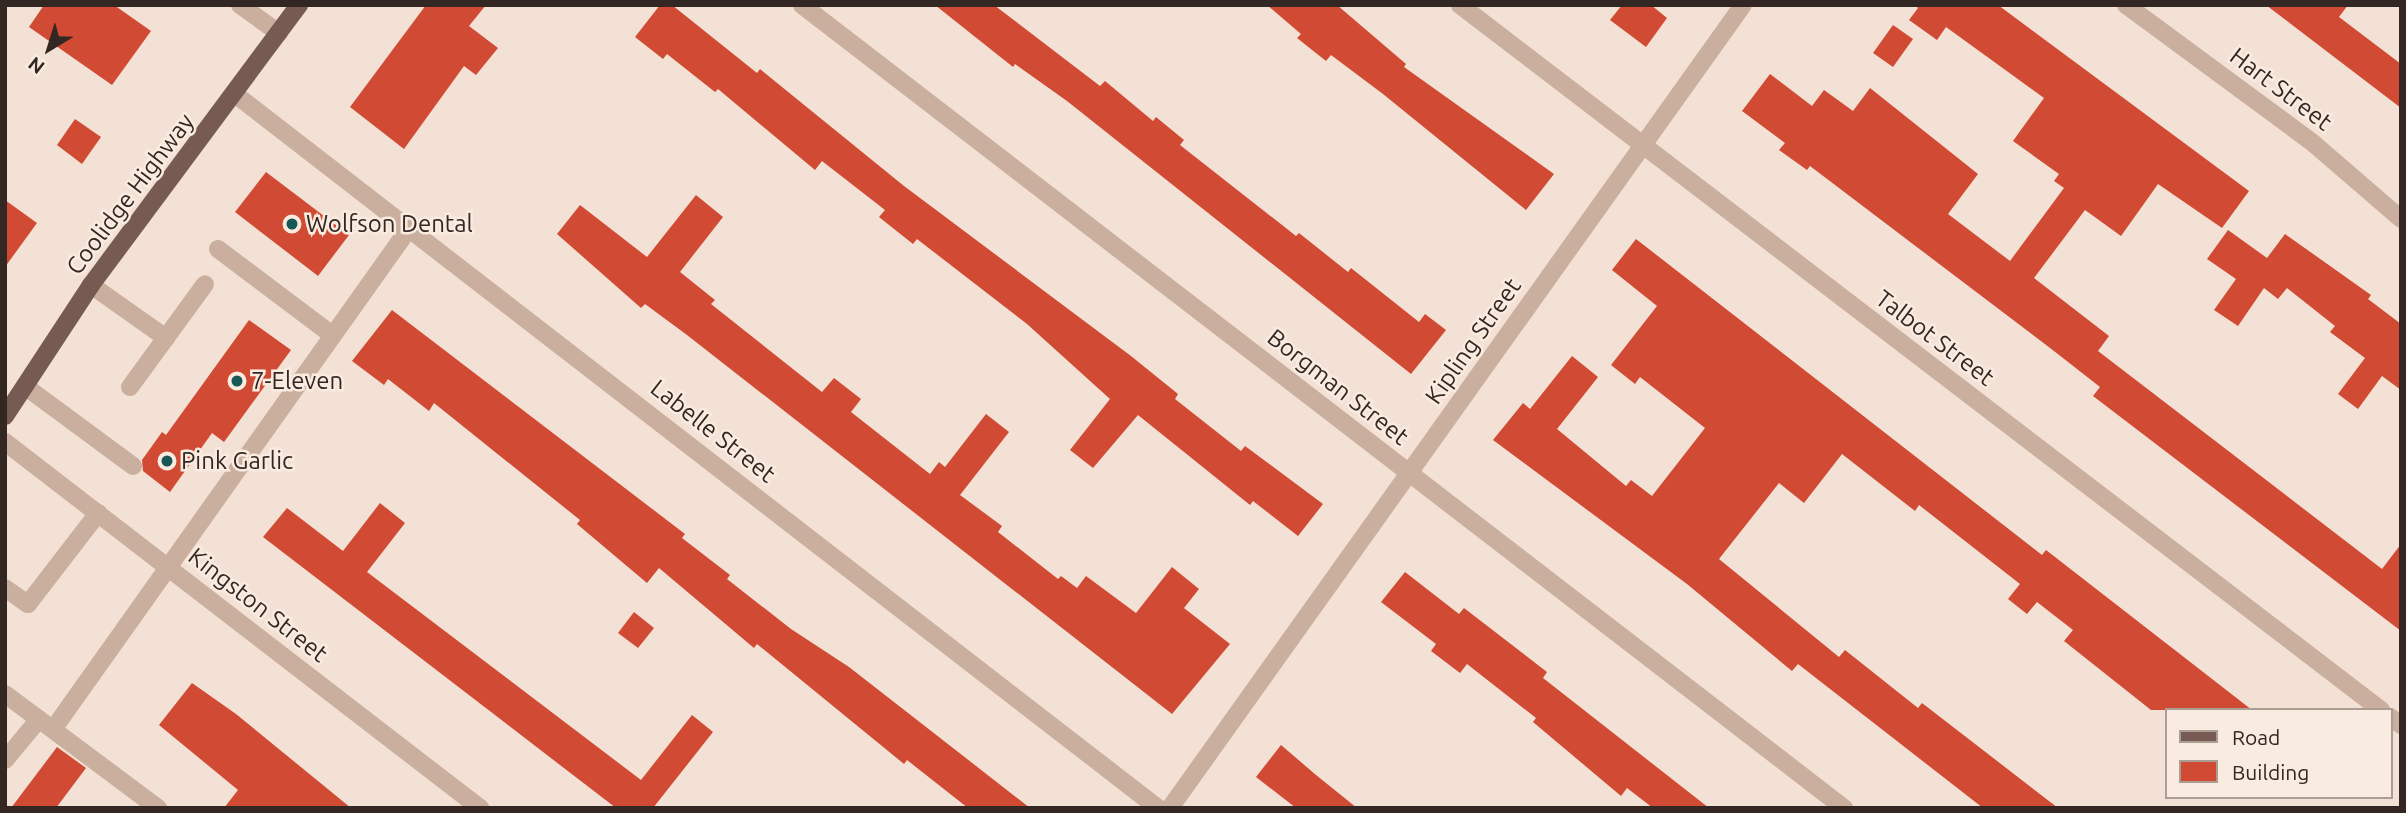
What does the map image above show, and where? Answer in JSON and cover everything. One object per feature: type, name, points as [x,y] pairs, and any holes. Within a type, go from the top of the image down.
[{"type":"main road","name":"Coolidge Highway","points":[[7,410],[26,387],[91,285],[236,95],[299,5]]},
{"type":"street","points":[[240,5],[279,33]]},
{"type":"street","name":"Borgman Street","points":[[802,5],[1844,808]]},
{"type":"street","name":"Talbot Street","points":[[1460,5],[2378,708]]},
{"type":"street","name":"Kipling Street","points":[[1170,808],[1743,5]]},
{"type":"street","name":"Hart Street","points":[[2126,5],[2313,143],[2401,219]]},
{"type":"street","name":"Labelle Street","points":[[236,95],[1158,808]]},
{"type":"street","points":[[5,761],[46,724],[169,567],[410,227]]},
{"type":"street","points":[[218,249],[332,335]]},
{"type":"street","points":[[130,387],[205,284]]},
{"type":"street","points":[[91,285],[166,338]]},
{"type":"street","points":[[26,387],[133,466]]},
{"type":"street","name":"Kingston Street","points":[[5,442],[480,808]]},
{"type":"street","points":[[5,588],[28,604],[99,513]]},
{"type":"street","points":[[5,694],[159,808]]},
{"type":"building","points":[[44,5],[114,5],[151,31],[112,85],[29,27]]},
{"type":"building","points":[[426,5],[486,5],[469,26],[498,48],[476,75],[464,66],[404,149],[350,107]]},
{"type":"building","points":[[660,5],[672,5],[757,73],[760,69],[904,186],[1131,356],[1178,394],[1175,399],[1241,451],[1245,446],[1323,504],[1298,536],[1253,501],[1250,505],[1138,415],[1093,468],[1070,450],[1110,399],[1027,324],[917,239],[913,244],[879,217],[885,210],[822,161],[815,170],[718,89],[715,92],[667,54],[663,59],[635,37]]},
{"type":"building","points":[[935,5],[994,5],[1100,86],[1105,81],[1153,121],[1156,117],[1184,140],[1180,145],[1296,236],[1299,233],[1348,272],[1351,268],[1419,322],[1425,314],[1446,330],[1411,374],[1067,101],[1015,64],[1013,67]]},
{"type":"building","points":[[1267,5],[1337,5],[1406,64],[1404,67],[1554,174],[1526,210],[1331,55],[1326,61],[1297,38],[1301,34]]},
{"type":"building","points":[[1622,5],[1651,5],[1667,18],[1646,47],[1610,20]]},
{"type":"building","points":[[1915,5],[1998,5],[2249,191],[2222,228],[2158,184],[2121,236],[2085,210],[2034,278],[2109,336],[2098,351],[2382,569],[2401,544],[2401,631],[2093,396],[2100,387],[2054,351],[1810,166],[1807,170],[1779,150],[1785,143],[1742,111],[1770,74],[1812,106],[1824,90],[1853,111],[1870,88],[1978,174],[1948,214],[2010,261],[2064,188],[2054,181],[2059,174],[2013,141],[2044,98],[1946,27],[1937,40],[1909,20],[1918,8]]},
{"type":"building","points":[[2266,5],[2348,5],[2339,17],[2401,64],[2401,108]]},
{"type":"building","points":[[1893,25],[1913,39],[1893,67],[1873,53]]},
{"type":"building","points":[[75,119],[101,137],[82,164],[57,145]]},
{"type":"building","name":"Wolfson Dental","points":[[266,172],[349,235],[318,276],[235,212]]},
{"type":"building","points":[[696,195],[723,217],[680,272],[715,300],[711,304],[822,392],[834,378],[861,399],[851,412],[930,474],[939,462],[945,467],[986,414],[1009,432],[960,495],[1002,526],[998,532],[1058,579],[1061,576],[1077,588],[1086,576],[1136,613],[1172,567],[1199,589],[1184,608],[1230,644],[1172,714],[687,335],[645,304],[641,308],[557,234],[580,205],[647,257]]},
{"type":"building","points":[[5,200],[37,223],[5,267]]},
{"type":"building","points":[[2228,230],[2267,258],[2285,234],[2371,295],[2368,299],[2401,324],[2401,390],[2382,376],[2358,409],[2338,394],[2365,358],[2330,332],[2335,326],[2287,288],[2278,299],[2264,288],[2238,326],[2214,310],[2236,279],[2207,259]]},
{"type":"building","points":[[1636,239],[2042,555],[2046,550],[2249,708],[2151,710],[2064,641],[2073,630],[2037,602],[2027,614],[2008,599],[2020,584],[1919,505],[1915,511],[1842,454],[1804,503],[1779,483],[1719,559],[1839,657],[1845,650],[1918,708],[1922,703],[2058,808],[1983,808],[1798,664],[1792,671],[1687,584],[1493,440],[1523,403],[1530,409],[1572,356],[1598,377],[1557,429],[1626,486],[1631,480],[1652,496],[1705,428],[1640,377],[1635,384],[1611,365],[1657,306],[1612,270]]},
{"type":"building","points":[[392,310],[685,534],[682,538],[730,575],[727,579],[791,629],[849,667],[1030,808],[968,808],[907,760],[904,764],[757,644],[754,648],[659,568],[647,583],[577,524],[580,520],[434,403],[429,411],[388,379],[384,385],[352,361]]},
{"type":"building","name":"7-Eleven","points":[[249,320],[291,350],[224,442],[212,433],[170,492],[143,471],[142,460],[162,432],[166,435]]},
{"type":"building","points":[[380,503],[405,523],[367,572],[641,780],[692,715],[713,732],[653,808],[616,808],[263,537],[287,508],[343,551]]},
{"type":"building","points":[[1405,572],[1459,614],[1464,608],[1547,672],[1543,678],[1709,808],[1653,808],[1627,788],[1621,796],[1533,722],[1536,718],[1467,664],[1460,673],[1431,651],[1436,644],[1381,602]]},
{"type":"building","points":[[634,612],[654,628],[638,648],[618,633]]},
{"type":"building","points":[[192,683],[236,714],[351,808],[224,808],[238,790],[159,725]]},
{"type":"building","points":[[1281,745],[1357,808],[1296,808],[1256,777]]},
{"type":"building","points":[[57,747],[86,768],[56,808],[11,808]]},
{"type":"place","name":"Wolfson Dental","points":[[292,224]]},
{"type":"place","name":"7-Eleven","points":[[237,381]]},
{"type":"place","name":"Pink Garlic","points":[[167,461]]}]
